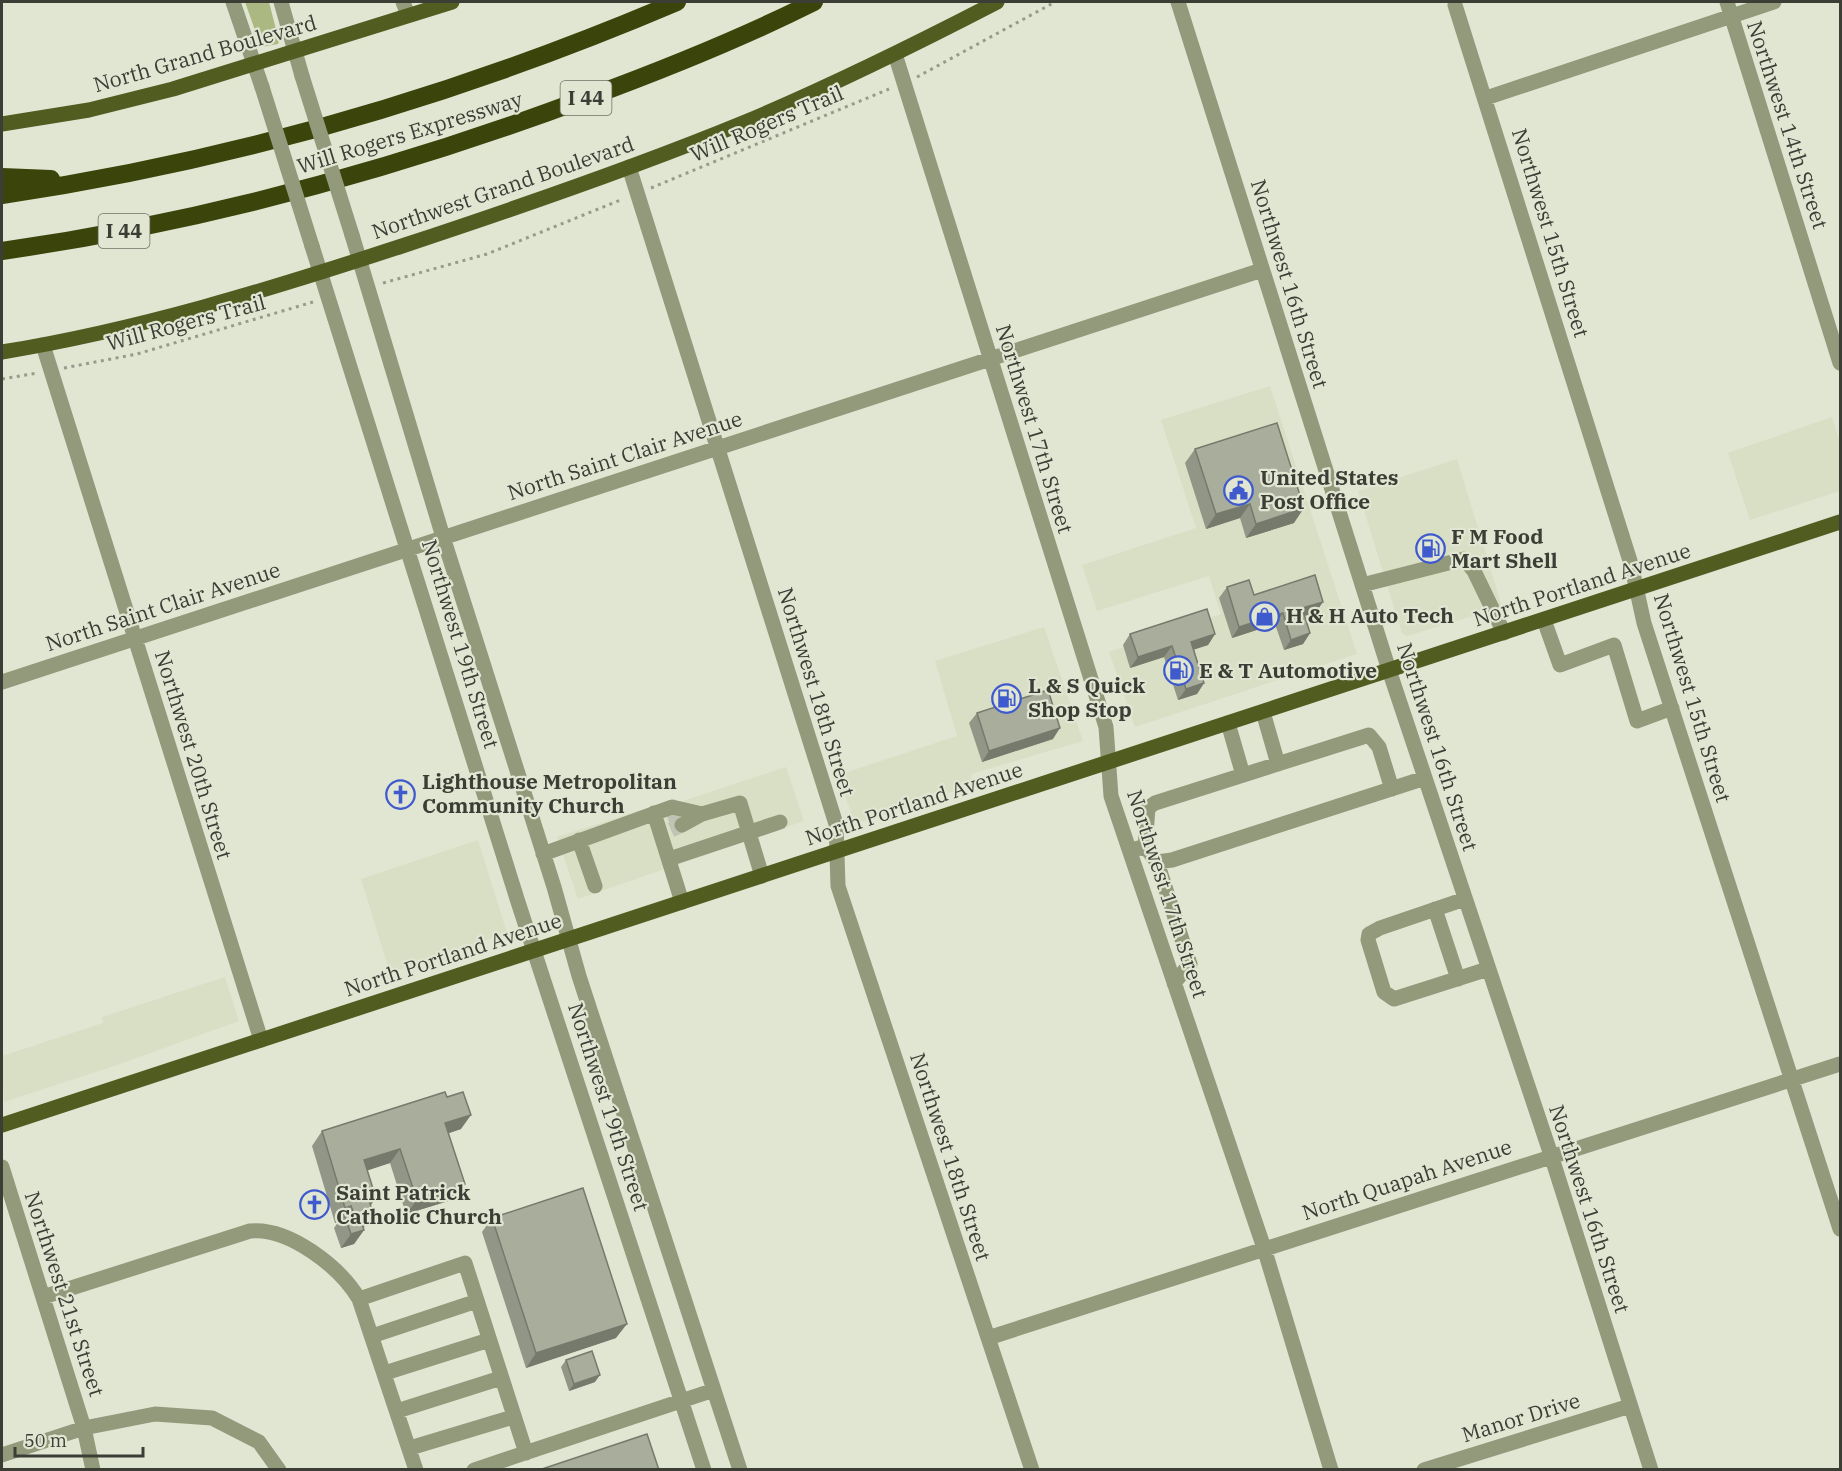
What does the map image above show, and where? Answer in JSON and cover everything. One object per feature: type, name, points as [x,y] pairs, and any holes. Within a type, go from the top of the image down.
[{"type":"highway","name":"Will Rogers Expressway","points":[[2,195],[88,181],[340,122],[523,63],[677,2]]},
{"type":"highway","name":"Will Rogers Expressway","points":[[2,252],[216,212],[351,177],[540,116],[625,84],[814,2]]},
{"type":"highway","points":[[2,177],[88,181]]},
{"type":"highway","points":[[2,259],[32,247]]},
{"type":"main road","name":"North Grand Boulevard","points":[[2,124],[89,110],[255,64],[295,51],[405,8],[452,2]]},
{"type":"main road","name":"Northwest Grand Boulevard","points":[[2,352],[165,318],[360,260],[553,196],[744,123],[895,54],[997,2]]},
{"type":"main road","name":"North Portland Avenue","points":[[2,1125],[1840,522]]},
{"type":"street","name":"Northwest 19th Street","points":[[233,2],[255,64],[534,950],[704,1470]]},
{"type":"street","name":"Northwest 19th Street","points":[[281,2],[443,537],[569,939],[740,1470]]},
{"type":"street","name":"Northwest 16th Street","points":[[1178,2],[1389,670],[1551,1155],[1651,1470]]},
{"type":"street","points":[[1486,98],[1729,8],[1774,2]]},
{"type":"street","name":"Northwest 15th Street","points":[[1455,5],[1486,98],[1637,590],[1644,623],[1840,1229]]},
{"type":"street","name":"Northwest 14th Street","points":[[1729,8],[1840,363]]},
{"type":"street","name":"Northwest 17th Street","points":[[895,54],[1106,727],[1111,796],[1264,1248],[1331,1470]]},
{"type":"street","name":"Northwest 18th Street","points":[[629,167],[836,824],[838,886],[1032,1470]]},
{"type":"street","name":"North Saint Clair Avenue","points":[[2,682],[1262,270]]},
{"type":"street","name":"Northwest 20th Street","points":[[43,345],[261,1040]]},
{"type":"street","points":[[1362,585],[1464,559],[1474,572],[1504,633]]},
{"type":"street","points":[[1544,620],[1560,665],[1614,645],[1637,721],[1672,708]]},
{"type":"street","points":[[1263,712],[1278,764]]},
{"type":"street","points":[[1228,723],[1243,775]]},
{"type":"street","points":[[1174,983],[1190,964],[1157,862],[1145,848],[1148,808],[1155,803],[1369,735],[1379,747],[1392,789]]},
{"type":"street","points":[[1157,862],[1172,860],[1425,778]]},
{"type":"street","points":[[543,854],[579,840],[702,814],[740,803],[762,876]]},
{"type":"street","points":[[682,902],[669,859],[667,822],[672,807],[702,814]]},
{"type":"street","points":[[669,859],[780,822]]},
{"type":"street","points":[[579,840],[595,886]]},
{"type":"street","points":[[1129,849],[1145,848]]},
{"type":"street","points":[[1465,899],[1369,934],[1368,940],[1384,992],[1394,999],[1488,969]]},
{"type":"street","points":[[1435,909],[1458,979]]},
{"type":"street","name":"North Quapah Avenue","points":[[988,1338],[1551,1155],[1840,1064]]},
{"type":"street","name":"Northwest 21st Street","points":[[2,1167],[5,1193],[43,1297],[84,1428],[93,1470]]},
{"type":"street","points":[[43,1297],[250,1231],[264,1229],[281,1234],[314,1253],[350,1283],[359,1299],[416,1470]]},
{"type":"street","points":[[359,1299],[465,1263],[526,1453]]},
{"type":"street","points":[[372,1336],[477,1302]]},
{"type":"street","points":[[385,1373],[489,1340]]},
{"type":"street","points":[[397,1411],[501,1378]]},
{"type":"street","points":[[474,1470],[714,1390]]},
{"type":"street","name":"Manor Drive","points":[[1424,1470],[1630,1406]]},
{"type":"street","points":[[2,1455],[84,1428],[155,1414],[212,1418],[260,1442],[279,1470]]},
{"type":"street","points":[[410,1448],[513,1417]]},
{"type":"path","points":[[928,70],[1055,2]]},
{"type":"path","name":"Will Rogers Trail","points":[[662,184],[883,92]]},
{"type":"path","points":[[391,280],[487,254],[610,203]]},
{"type":"path","name":"Will Rogers Trail","points":[[70,367],[137,354],[309,303]]},
{"type":"path","points":[[2,379],[24,376]]},
{"type":"shaded area","points":[[1270,386],[1357,654],[1135,727],[1109,652],[1221,614],[1209,576],[1097,611],[1082,565],[1196,528],[1161,420]]},
{"type":"shaded area","points":[[1832,417],[1840,442],[1840,491],[1750,520],[1728,453]]},
{"type":"shaded area","name":"F M Food Mart Shell","points":[[1457,459],[1502,607],[1407,636],[1402,633],[1358,491]]},
{"type":"shaded area","name":"L & S Quick Shop Stop","points":[[1044,627],[1083,741],[971,774],[973,785],[855,824],[838,775],[957,736],[935,661]]},
{"type":"shaded area","points":[[786,767],[804,821],[578,899],[557,837],[675,799],[677,803]]},
{"type":"shaded area","points":[[478,840],[507,933],[390,973],[361,879]]},
{"type":"shaded area","points":[[225,977],[239,1021],[117,1065],[4,1102],[2,1056],[103,1023],[102,1017]]},
{"type":"green space","points":[[245,2],[269,2],[278,44],[261,47]]},
{"type":"building","name":"United States Post Office","points":[[1277,423],[1304,508],[1256,524],[1250,504],[1216,514],[1195,449]]},
{"type":"building","name":"H & H Auto Tech","points":[[1315,575],[1323,602],[1302,608],[1310,633],[1291,640],[1283,613],[1239,627],[1227,587],[1249,580],[1254,595]]},
{"type":"building","points":[[1207,609],[1215,634],[1191,642],[1204,683],[1186,689],[1172,646],[1138,657],[1130,634]]},
{"type":"building","points":[[1048,690],[1060,728],[989,751],[977,713]]},
{"type":"building","points":[[445,1092],[447,1097],[463,1092],[471,1115],[445,1123],[465,1184],[417,1200],[400,1149],[364,1160],[376,1198],[369,1200],[373,1214],[360,1218],[364,1230],[351,1234],[344,1214],[353,1211],[351,1206],[345,1208],[322,1131]]},
{"type":"building","points":[[583,1188],[627,1324],[536,1353],[492,1218]]},
{"type":"building","points":[[592,1351],[600,1375],[574,1384],[566,1360]]},
{"type":"building","points":[[647,1434],[659,1470],[539,1470]]},
{"type":"tunnel","points":[[668,819],[679,815]]},
{"type":"tunnel","points":[[671,830],[682,825]]},
{"type":"place","name":"United States Post Office","points":[[1239,490]]},
{"type":"place","name":"F M Food Mart Shell","points":[[1430,549]]},
{"type":"place","name":"H & H Auto Tech","points":[[1265,616]]},
{"type":"place","name":"E & T Automotive","points":[[1178,671]]},
{"type":"place","name":"L & S Quick Shop Stop","points":[[1007,698]]},
{"type":"place","name":"Lighthouse Metropolitan Community Church","points":[[401,794]]},
{"type":"place","name":"Saint Patrick Catholic Church","points":[[315,1205]]}]
